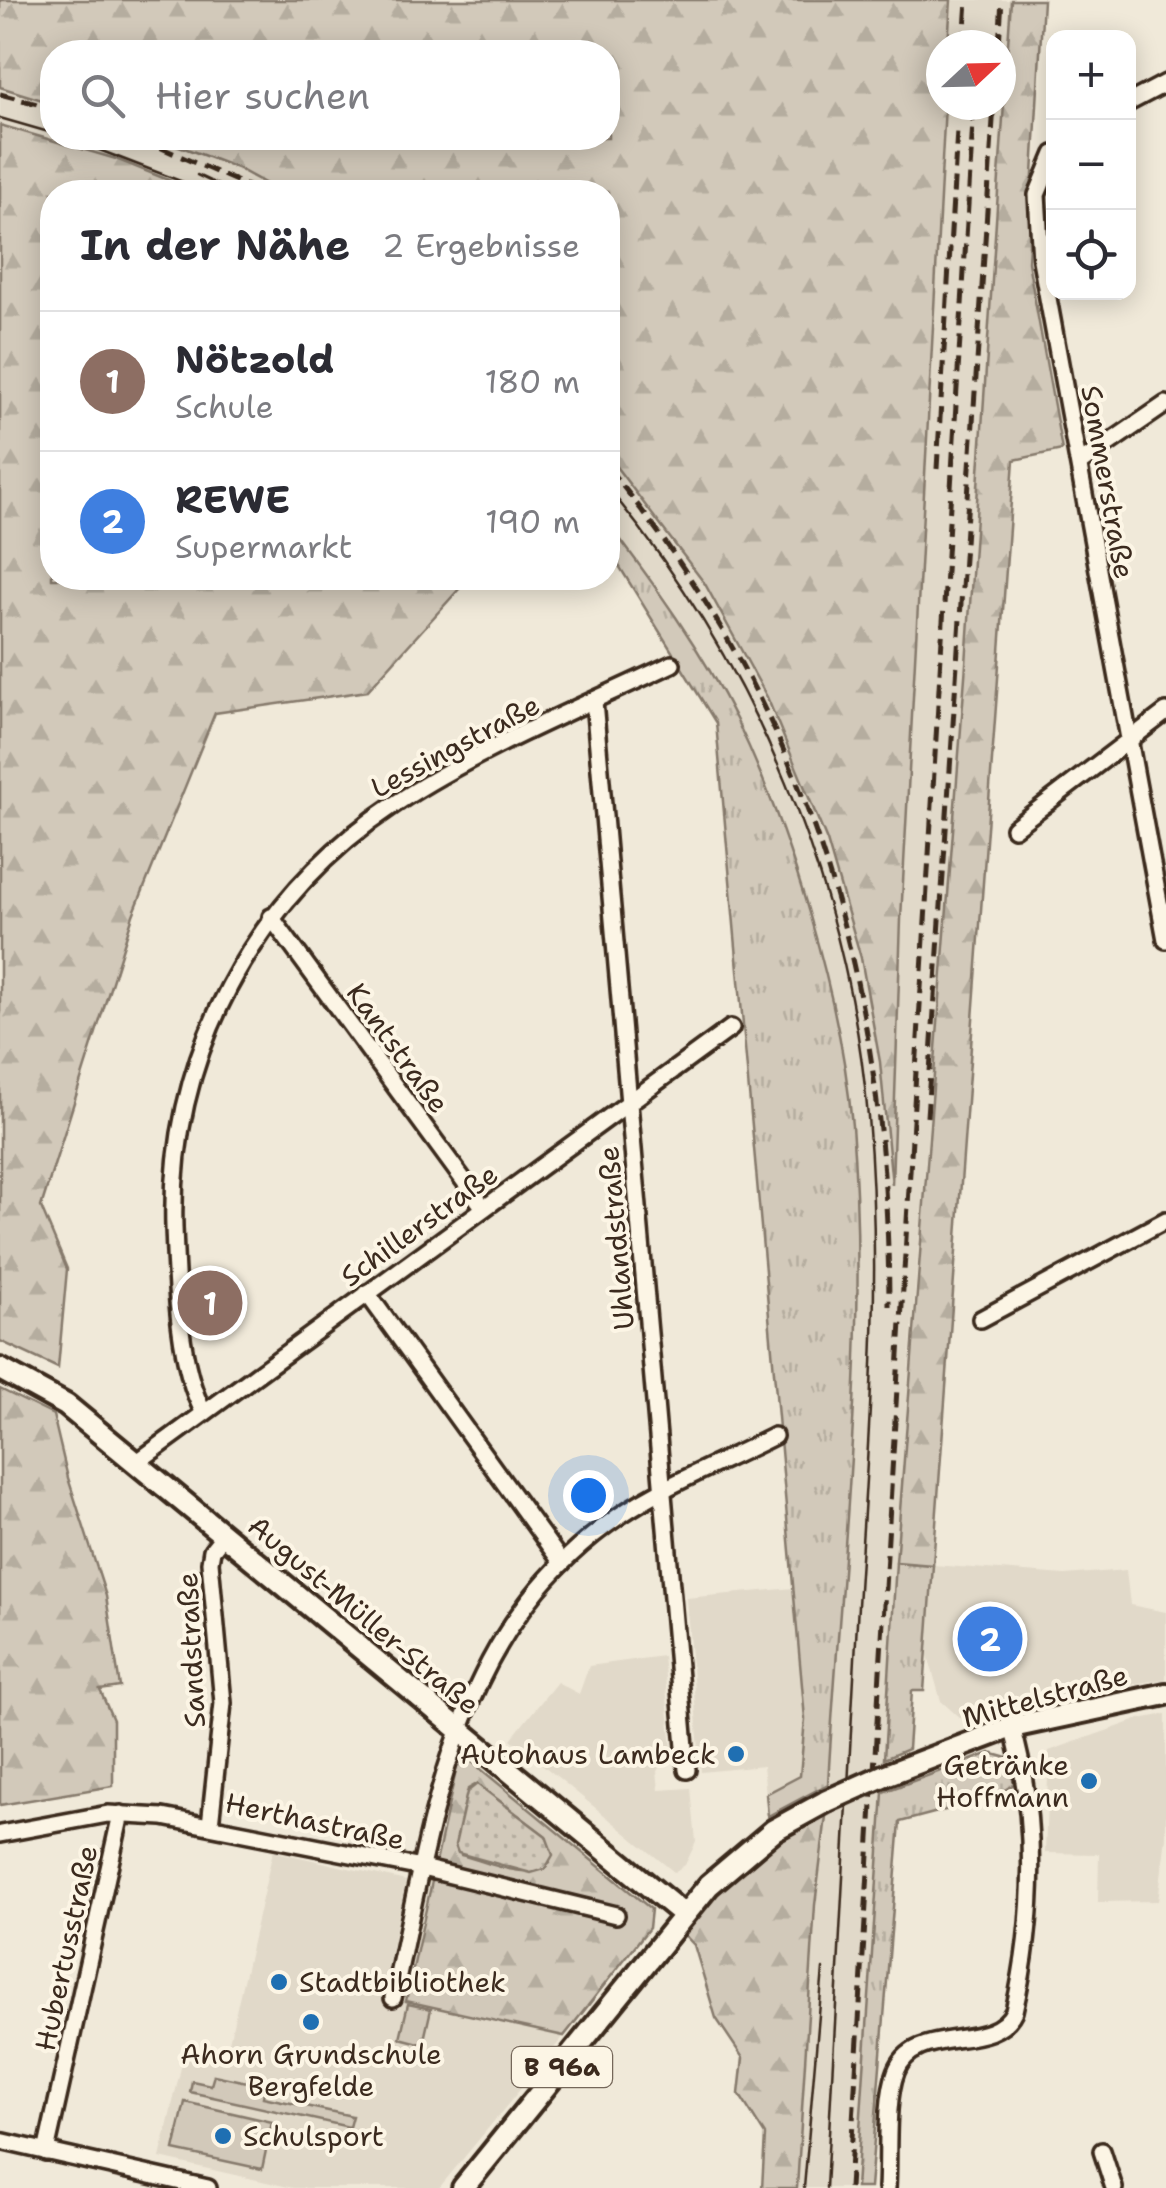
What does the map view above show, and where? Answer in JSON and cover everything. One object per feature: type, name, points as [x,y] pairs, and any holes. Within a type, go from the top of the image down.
[{"type":"main road","name":"August-Müller-Straße","points":[[0,1369],[66,1405],[684,1915]]},
{"type":"main road","name":"Mittelstraße","points":[[684,1915],[723,1872],[768,1835],[827,1801],[1012,1727],[1166,1694]]},
{"type":"main road","name":"B 96a","points":[[463,2188],[684,1915]]},
{"type":"street","points":[[1136,99],[1166,83]]},
{"type":"street","name":"Sommerstraße","points":[[1046,174],[1038,195],[1038,236],[1166,940]]},
{"type":"street","points":[[1080,463],[1166,404]]},
{"type":"street","name":"Lessingstraße","points":[[204,1412],[190,1379],[173,1201],[178,1139],[191,1080],[214,1016],[238,969],[272,918],[338,846],[398,802],[672,664]]},
{"type":"street","name":"Uhlandstraße","points":[[594,701],[687,1770]]},
{"type":"street","points":[[1014,828],[1166,712]]},
{"type":"street","name":"Kantstraße","points":[[272,918],[484,1208]]},
{"type":"street","name":"Schillerstraße","points":[[136,1463],[732,1028]]},
{"type":"street","points":[[981,1319],[1166,1220]]},
{"type":"street","points":[[368,1293],[562,1563]]},
{"type":"street","points":[[393,1998],[457,1727],[509,1626],[562,1563],[616,1518],[774,1436]]},
{"type":"street","name":"Sandstraße","points":[[210,1824],[223,1703],[210,1562],[212,1550],[224,1535]]},
{"type":"street","points":[[887,2188],[894,2080],[902,2061],[929,2044],[998,2029],[1014,2012],[1031,1847],[1026,1782],[1012,1727]]},
{"type":"street","name":"Herthastraße","points":[[0,1834],[121,1814],[210,1824],[422,1868],[616,1915]]},
{"type":"street","name":"Hubertusstraße","points":[[46,2152],[121,1814]]},
{"type":"street","points":[[0,2142],[208,2188]]},
{"type":"street","points":[[1102,2150],[1114,2188]]},
{"type":"shaded area","points":[[951,0],[1011,0],[1009,30],[950,30]]},
{"type":"shaded area","points":[[0,87],[40,99],[40,137],[0,125]]},
{"type":"shaded area","points":[[945,120],[1003,120],[966,664],[910,1355],[856,2188],[797,2188],[854,1358],[852,1126],[828,987],[775,818],[736,719],[667,601],[620,539],[620,472],[705,584],[767,697],[827,841],[861,959],[880,1062],[892,1174],[901,919]]},
{"type":"shaded area","points":[[85,150],[190,150],[259,180],[168,180]]},
{"type":"shaded area","points":[[933,1565],[1065,1575],[1126,1570],[1130,1605],[1166,1612],[1166,1679],[1036,1699],[961,1719],[941,1701],[927,1652]]},
{"type":"shaded area","points":[[793,1588],[805,1719],[800,1776],[766,1794],[763,1766],[701,1772],[686,1598]]},
{"type":"shaded area","points":[[663,1656],[672,1749],[657,1771],[659,1790],[691,1788],[696,1842],[685,1865],[674,1872],[511,1739],[557,1682],[579,1694],[589,1666]]},
{"type":"shaded area","points":[[1166,1714],[1166,1837],[1158,1901],[1098,1902],[1099,1854],[1045,1853],[1049,1751],[1140,1719]]},
{"type":"shaded area","name":"Ahorn Grundschule Bergfelde","points":[[273,1851],[406,1881],[382,1995],[564,2036],[439,2188],[293,2188],[160,2158],[186,2046],[226,2055]]},
{"type":"green space","points":[[0,0],[951,0],[949,30],[926,30],[926,120],[944,120],[901,919],[892,1185],[880,1062],[861,958],[827,841],[767,697],[705,584],[620,472],[620,180],[259,180],[190,150],[620,150],[620,40],[40,40],[40,99],[0,87]]},
{"type":"green space","points":[[1011,0],[1043,0],[1028,262],[1062,450],[1014,460],[933,1565],[896,1562],[966,664],[1003,120],[1016,120],[1016,30],[1009,30]]},
{"type":"green space","points":[[0,125],[40,137],[40,150],[85,150],[168,180],[40,180],[40,590],[458,590],[367,691],[215,713],[133,915],[41,1207],[67,1269],[58,1368],[0,1341]]},
{"type":"green space","points":[[620,539],[693,643],[722,693],[776,812],[825,972],[852,1126],[858,1290],[855,1373],[828,1784],[768,1816],[766,1794],[800,1776],[805,1719],[716,723],[620,567]]},
{"type":"green space","points":[[0,1389],[53,1415],[68,1478],[106,1596],[120,1687],[100,1690],[113,1720],[113,1786],[0,1805]]},
{"type":"green space","points":[[896,1562],[933,1565],[924,1691],[912,1691],[908,1749],[884,1759]]},
{"type":"green space","points":[[460,1752],[651,1909],[649,1928],[564,2036],[406,2001]],"holes":[[[477,1784],[546,1836],[550,1863],[541,1869],[507,1869],[461,1855],[468,1789]]]},
{"type":"green space","points":[[990,1753],[1008,1758],[1014,1784],[994,1797],[900,1822],[870,2188],[856,2188],[883,1792]]},
{"type":"green space","points":[[477,1784],[546,1836],[553,1855],[545,1869],[531,1873],[458,1853],[455,1845],[467,1792]]},
{"type":"green space","points":[[826,1816],[815,1905],[797,2188],[762,2188],[765,2135],[739,2094],[743,2058],[716,2018],[694,1945],[678,1928],[770,1837]]},
{"type":"green space","points":[[408,2004],[431,2009],[423,2044],[400,2038]]},
{"type":"green space","points":[[214,2075],[265,2086],[263,2097],[352,2116],[349,2127],[190,2092],[192,2081],[211,2085]]},
{"type":"green space","name":"Schulsport","points":[[185,2102],[272,2122],[262,2169],[174,2150]]},
{"type":"tram line","points":[[0,118],[40,130]]},
{"type":"tram line","points":[[99,150],[178,180]]},
{"type":"tram line","points":[[197,175],[208,180]]},
{"type":"tram line","points":[[620,503],[661,556],[708,629],[750,704],[786,783],[816,864],[840,947],[857,1031],[868,1117],[874,1306],[826,2188]]},
{"type":"tram line","points":[[804,2188],[823,1969]]},
{"type":"railway","points":[[965,30],[967,0]]},
{"type":"railway","points":[[1000,30],[1002,0]]},
{"type":"railway","points":[[0,94],[40,105]]},
{"type":"railway","points":[[849,2188],[973,120]]},
{"type":"railway","points":[[927,1117],[993,120]]},
{"type":"railway","points":[[937,469],[957,130]]},
{"type":"railway","points":[[166,150],[234,180]]},
{"type":"railway","points":[[620,484],[679,562],[738,658],[787,758],[825,860],[854,966],[874,1076],[885,1189],[889,1306]]},
{"type":"place","name":"Nötzold","points":[[210,1303]]},
{"type":"place","name":"REWE","points":[[990,1639]]},
{"type":"place","name":"Autohaus Lambeck","points":[[736,1754]]},
{"type":"place","name":"Getränke Hoffmann","points":[[1089,1781]]},
{"type":"place","name":"Stadtbibliothek","points":[[279,1982]]},
{"type":"place","name":"Ahorn Grundschule Bergfelde","points":[[311,2022]]},
{"type":"place","name":"Schulsport","points":[[223,2136]]}]
